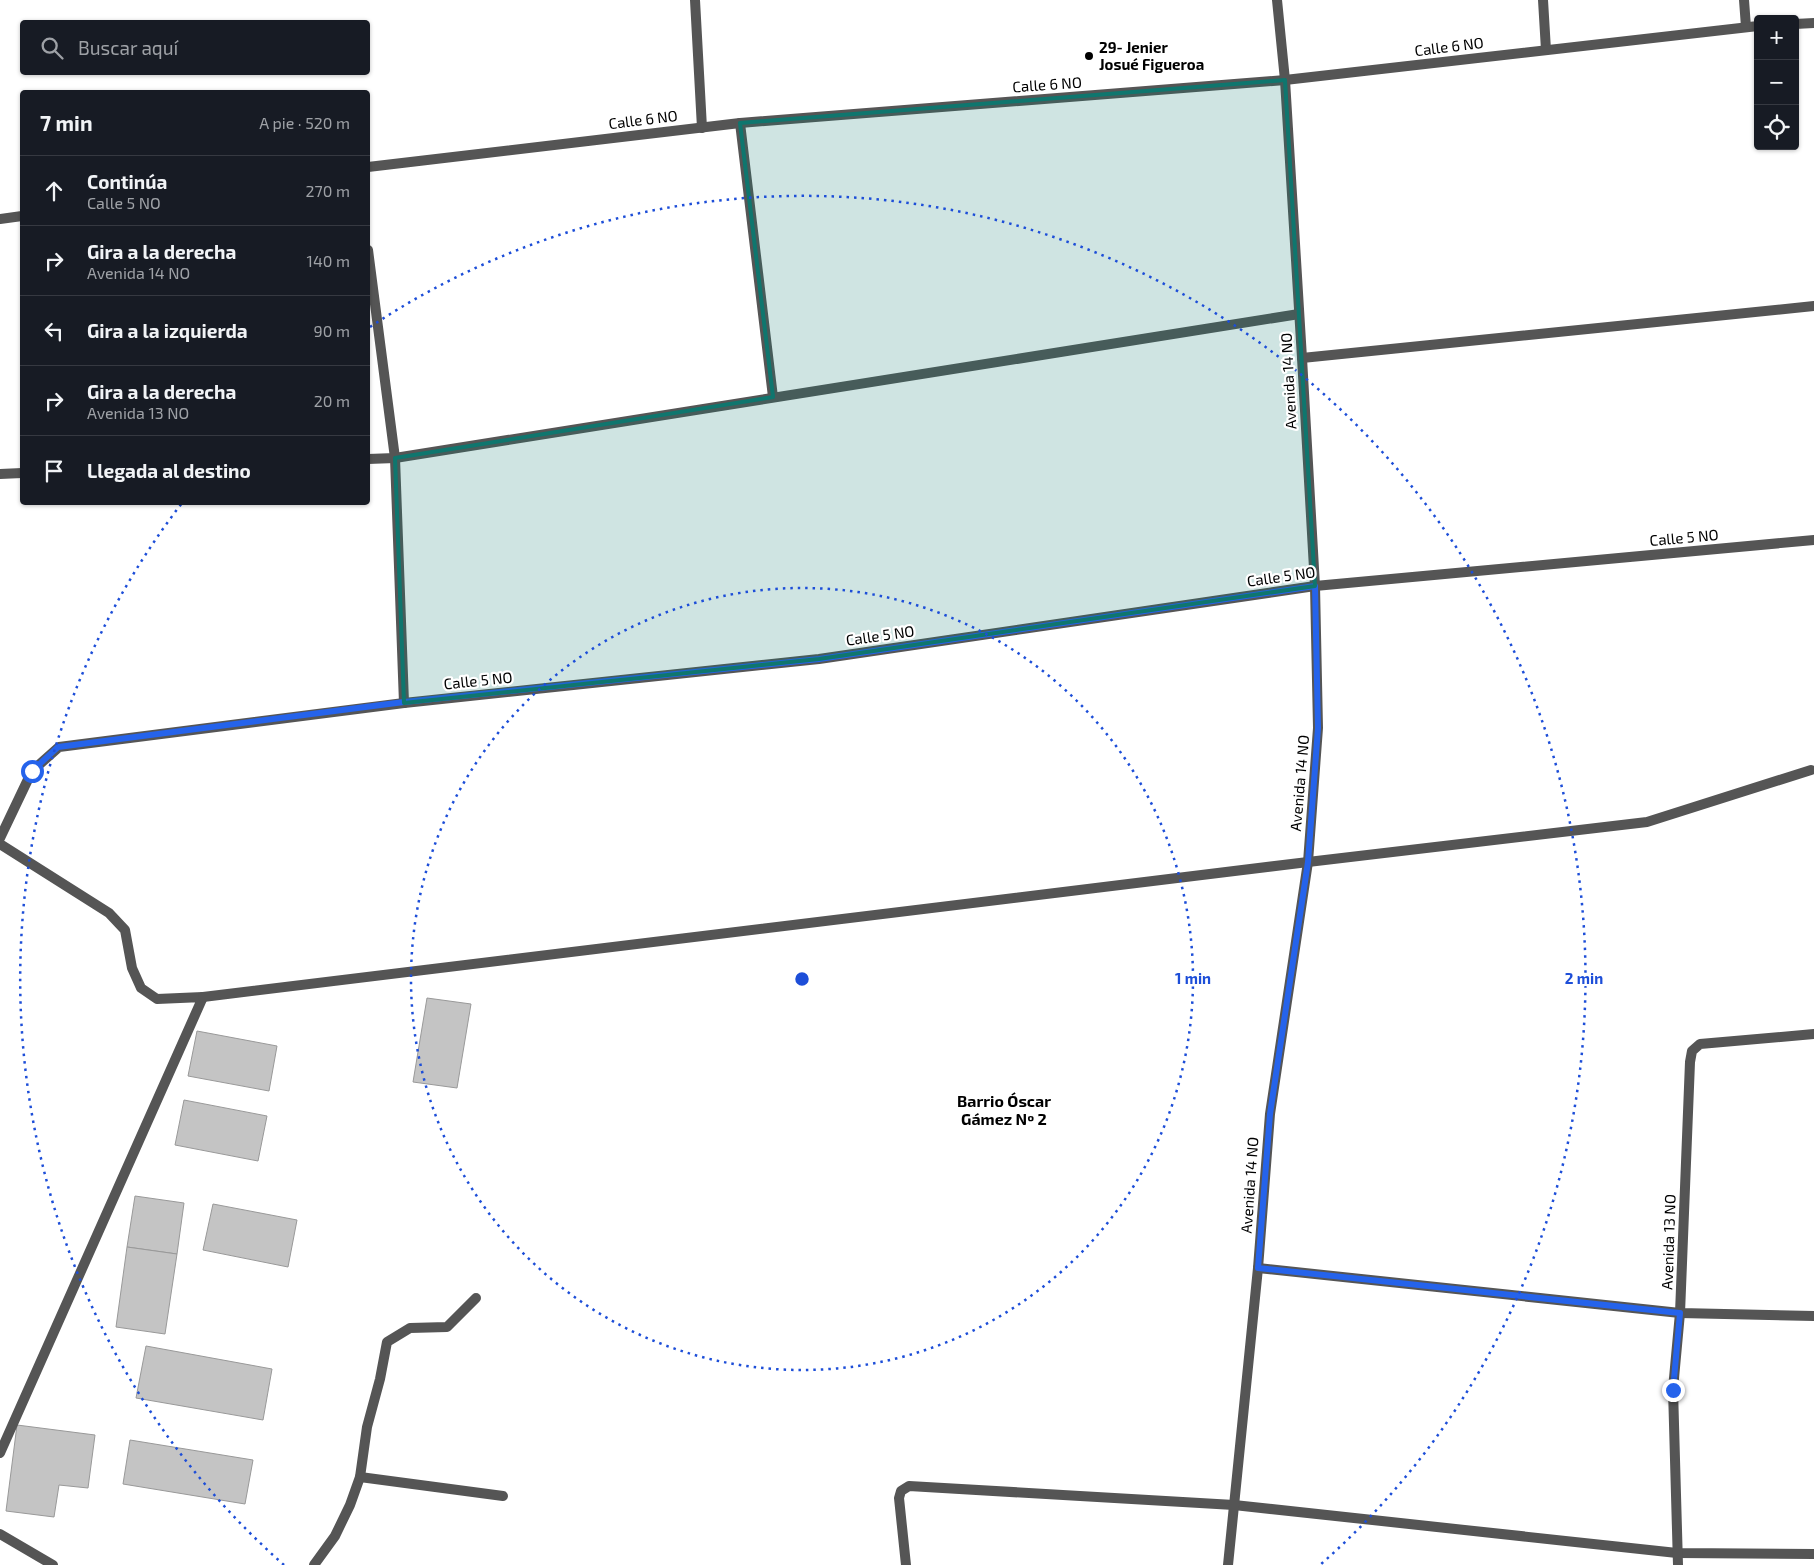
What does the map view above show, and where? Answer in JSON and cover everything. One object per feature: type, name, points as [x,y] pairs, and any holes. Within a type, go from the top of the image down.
[{"type":"street","points":[[695,0],[702,128]]},
{"type":"street","name":"Avenida 14 NO","points":[[1228,1565],[1258,1268],[1270,1114],[1308,862],[1318,728],[1315,586],[1286,80],[1278,0]]},
{"type":"street","points":[[1543,0],[1546,50]]},
{"type":"street","points":[[1744,0],[1746,27]]},
{"type":"street","points":[[1799,24],[1814,23]]},
{"type":"street","name":"Calle 6 NO","points":[[370,167],[740,123],[1286,80],[1754,26]]},
{"type":"street","points":[[740,123],[773,397]]},
{"type":"street","points":[[0,219],[20,216]]},
{"type":"street","points":[[370,265],[395,458],[404,702]]},
{"type":"street","points":[[1302,358],[1814,306]]},
{"type":"street","points":[[370,459],[395,458],[1299,314]]},
{"type":"street","points":[[0,474],[20,474]]},
{"type":"street","name":"Calle 5 NO","points":[[0,838],[32,771],[58,747],[404,702],[819,659],[1315,586],[1814,540]]},
{"type":"street","points":[[0,844],[110,914],[125,930],[132,968],[141,988],[157,999],[203,997],[1647,822],[1812,770]]},
{"type":"street","points":[[0,1453],[203,997]]},
{"type":"street","name":"Avenida 13 NO","points":[[1678,1565],[1673,1390],[1680,1313],[1692,1051],[1700,1044],[1814,1034]]},
{"type":"street","points":[[1258,1268],[1680,1313],[1814,1316]]},
{"type":"street","points":[[314,1565],[335,1536],[350,1505],[360,1477],[367,1427],[380,1379],[387,1342],[410,1328],[447,1327],[476,1298]]},
{"type":"street","points":[[360,1477],[503,1496]]},
{"type":"street","points":[[906,1565],[899,1498],[901,1491],[909,1486],[1234,1505],[1677,1553],[1814,1554]]},
{"type":"street","points":[[0,1534],[53,1565]]},
{"type":"highlighted area","points":[[1285,80],[1315,586],[819,659],[404,703],[395,458],[773,397],[740,123]]},
{"type":"building","points":[[427,998],[471,1004],[457,1088],[413,1082]]},
{"type":"building","points":[[197,1031],[277,1046],[269,1091],[188,1076]]},
{"type":"building","points":[[184,1100],[267,1116],[258,1161],[175,1145]]},
{"type":"building","points":[[135,1196],[184,1203],[177,1254],[127,1247]]},
{"type":"building","points":[[213,1204],[297,1220],[288,1267],[203,1250]]},
{"type":"building","points":[[127,1247],[177,1254],[165,1334],[116,1327]]},
{"type":"building","points":[[146,1346],[272,1369],[263,1420],[136,1398]]},
{"type":"building","points":[[17,1425],[95,1435],[88,1488],[59,1485],[54,1517],[6,1511]]},
{"type":"building","points":[[130,1440],[253,1460],[245,1504],[123,1484]]},
{"type":"place","name":"29- Jenier Josué Figueroa","points":[[1089,56]]},
{"type":"district","name":"Barrio Óscar Gámez Nº 2","points":[[1004,1109]]},
{"type":"route","points":[[32,771],[58,747],[404,702],[819,659],[1315,586],[1318,728],[1308,862],[1270,1114],[1258,1268],[1680,1313],[1673,1390]]}]
